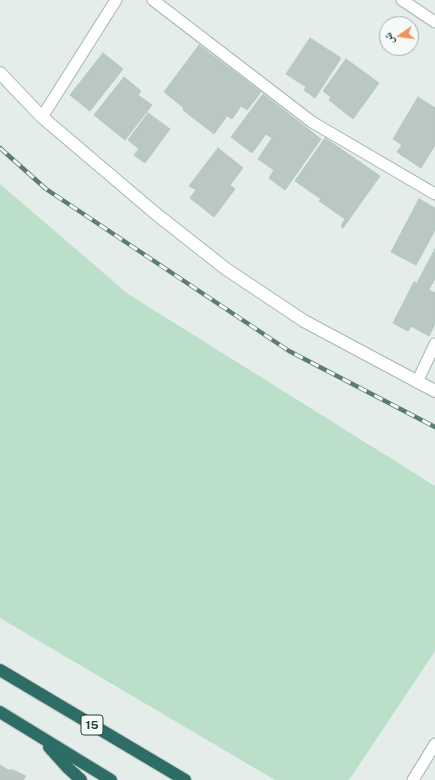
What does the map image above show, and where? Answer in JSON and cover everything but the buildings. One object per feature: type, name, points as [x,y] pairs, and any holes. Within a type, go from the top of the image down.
[{"type":"highway","name":"15","points":[[0,670],[185,780]]},
{"type":"highway","points":[[0,712],[111,780]]},
{"type":"highway","points":[[41,737],[67,767],[81,780]]},
{"type":"street","points":[[42,117],[116,0]]},
{"type":"street","points":[[153,0],[312,122],[435,194]]},
{"type":"street","points":[[402,0],[435,22]]},
{"type":"street","points":[[0,74],[42,117],[155,213],[226,269],[304,321],[435,391]]},
{"type":"street","points":[[417,382],[435,344]]},
{"type":"street","points":[[413,780],[435,744]]},
{"type":"green space","points":[[0,184],[128,294],[435,486],[435,651],[349,780],[275,780],[0,618]]},
{"type":"railway","points":[[0,148],[46,189],[289,351],[435,427]]}]
